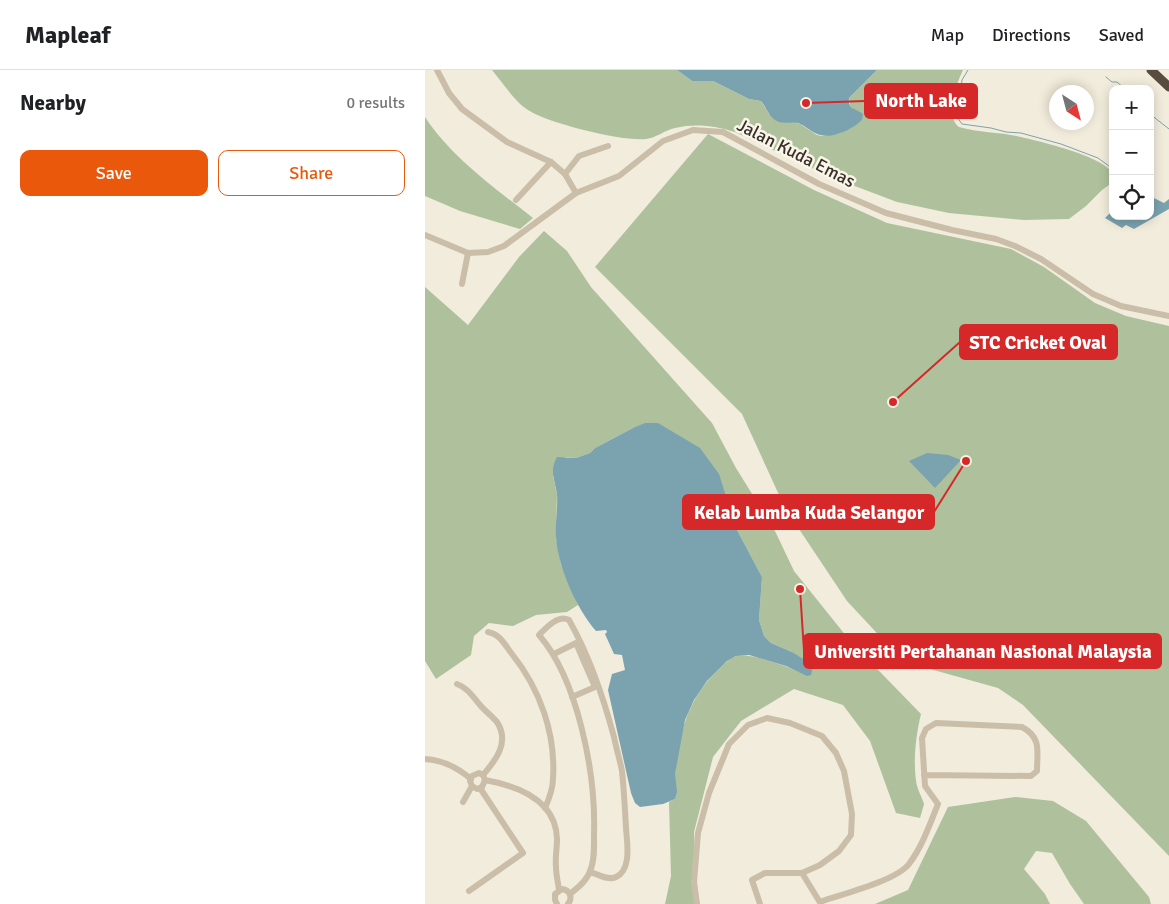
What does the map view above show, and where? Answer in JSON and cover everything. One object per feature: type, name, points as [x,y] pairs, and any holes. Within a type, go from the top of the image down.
[{"type":"highway","points":[[1151,70],[1169,86]]},
{"type":"street","points":[[437,70],[449,93],[462,108],[507,142],[551,162],[565,174],[576,193]]},
{"type":"street","name":"Jalan Kuda Emas","points":[[425,235],[468,253],[488,252],[504,246],[576,193],[619,176],[663,141],[693,130],[723,132],[819,184],[886,214],[996,239],[1015,246],[1041,260],[1093,294],[1121,306],[1169,316]]},
{"type":"street","points":[[565,174],[579,156],[608,146]]},
{"type":"street","points":[[516,200],[551,162]]},
{"type":"street","points":[[462,284],[468,253]]},
{"type":"street","points":[[570,894],[585,880],[590,872],[593,861],[594,822],[588,751],[572,697],[554,654],[539,634],[560,618],[569,620],[586,655],[601,692],[622,769],[627,837],[624,869],[613,878],[590,872]]},
{"type":"street","points":[[488,632],[496,633],[519,662],[539,698],[545,715],[553,762],[553,780],[545,808]]},
{"type":"street","points":[[554,654],[576,643],[595,688],[572,697]]},
{"type":"street","points":[[457,684],[469,692],[497,722],[503,738],[502,745],[493,764],[484,778],[484,785],[480,788]]},
{"type":"street","points":[[697,904],[694,882],[698,833],[709,793],[729,744],[748,725],[767,718],[790,723],[822,736],[836,753],[844,771],[852,814],[851,835],[839,851],[820,865],[802,873],[765,873],[752,880],[760,904]]},
{"type":"street","points":[[802,873],[820,903],[895,876],[909,864],[926,834],[939,804],[925,786],[924,775],[922,738],[926,729],[936,724],[1023,727],[1033,732],[1037,742],[1037,771],[1031,776],[924,775]]},
{"type":"street","points":[[425,759],[453,767],[471,779],[472,786],[463,802]]},
{"type":"street","points":[[471,779],[476,774],[519,788],[533,796],[545,808],[552,819],[557,838],[555,866],[559,890]]},
{"type":"street","points":[[469,891],[523,854],[480,788],[472,786]]},
{"type":"street","points":[[559,890],[564,890],[570,894]]},
{"type":"street","points":[[547,904],[556,902],[555,894],[559,890]]},
{"type":"street","points":[[568,904],[571,899],[570,894]]},
{"type":"green space","points":[[492,70],[677,70],[692,81],[713,81],[749,99],[761,101],[769,114],[800,124],[817,135],[822,136],[841,133],[860,112],[853,110],[849,98],[877,70],[963,70],[957,84],[952,108],[952,115],[959,127],[1013,135],[1086,156],[1108,168],[1109,185],[1069,219],[1024,220],[949,213],[897,202],[831,177],[735,132],[720,128],[698,125],[683,126],[646,139],[621,138],[568,126],[551,120],[528,110],[514,97]]},
{"type":"green space","points":[[425,117],[461,159],[489,184],[533,218],[520,229],[460,211],[425,196]]},
{"type":"green space","points":[[708,134],[814,190],[887,223],[1011,249],[1044,267],[1095,303],[1126,316],[1169,326],[1169,856],[1023,705],[998,688],[930,669],[887,644],[847,601],[785,508],[742,414],[595,267]]},
{"type":"green space","points":[[544,231],[567,251],[591,287],[712,423],[736,468],[775,531],[794,571],[851,642],[921,714],[915,756],[917,784],[924,804],[920,818],[896,813],[870,741],[843,705],[794,689],[741,721],[713,757],[694,832],[695,904],[665,904],[671,876],[669,802],[675,799],[675,772],[679,744],[687,718],[698,694],[728,660],[737,656],[763,659],[807,675],[792,652],[771,643],[764,636],[759,620],[762,577],[736,528],[729,508],[633,428],[595,448],[590,453],[576,458],[565,457],[553,476],[557,494],[556,538],[561,564],[578,605],[567,612],[536,615],[513,626],[489,623],[474,636],[471,655],[436,679],[425,661],[425,287],[468,325],[519,257]]},
{"type":"green space","points":[[1015,797],[1053,801],[1086,821],[1149,897],[1151,904],[1084,904],[1052,853],[1036,851],[1024,869],[1045,894],[1050,904],[875,904],[908,890],[948,807]]},
{"type":"water","points":[[677,70],[877,70],[849,98],[851,107],[863,114],[862,120],[846,131],[827,136],[815,133],[798,123],[783,123],[775,120],[761,101],[749,99],[713,81],[692,81]]},
{"type":"water","points":[[1154,198],[1164,203],[1169,199],[1169,209],[1154,218]]},
{"type":"water","points":[[1109,214],[1109,220],[1150,220],[1134,229],[1126,225],[1122,228],[1105,218]]},
{"type":"water","points":[[645,423],[658,423],[700,448],[719,474],[736,528],[762,577],[759,620],[764,636],[771,643],[792,652],[813,667],[811,675],[807,676],[786,666],[749,655],[736,656],[727,661],[707,681],[694,700],[685,720],[675,774],[677,792],[675,799],[663,804],[640,807],[635,803],[631,793],[608,690],[612,674],[625,670],[622,655],[614,654],[605,634],[606,630],[596,631],[589,622],[575,599],[564,574],[557,549],[557,494],[553,467],[557,457],[576,458],[590,453],[595,448]]},
{"type":"water","points":[[927,453],[948,455],[961,460],[935,488],[909,461]]},
{"type":"waterway","points":[[968,70],[962,80],[957,117],[962,124],[1021,133],[1061,144],[1098,158],[1109,166]]},
{"type":"waterway","points":[[1106,77],[1120,85]]},
{"type":"waterway","points":[[1154,117],[1169,129]]},
{"type":"place","name":"North Lake","points":[[806,103]]},
{"type":"place","name":"STC Cricket Oval","points":[[893,402]]},
{"type":"place","name":"Kelab Lumba Kuda Selangor","points":[[966,461]]},
{"type":"place","name":"Universiti Pertahanan Nasional Malaysia","points":[[800,589]]}]
